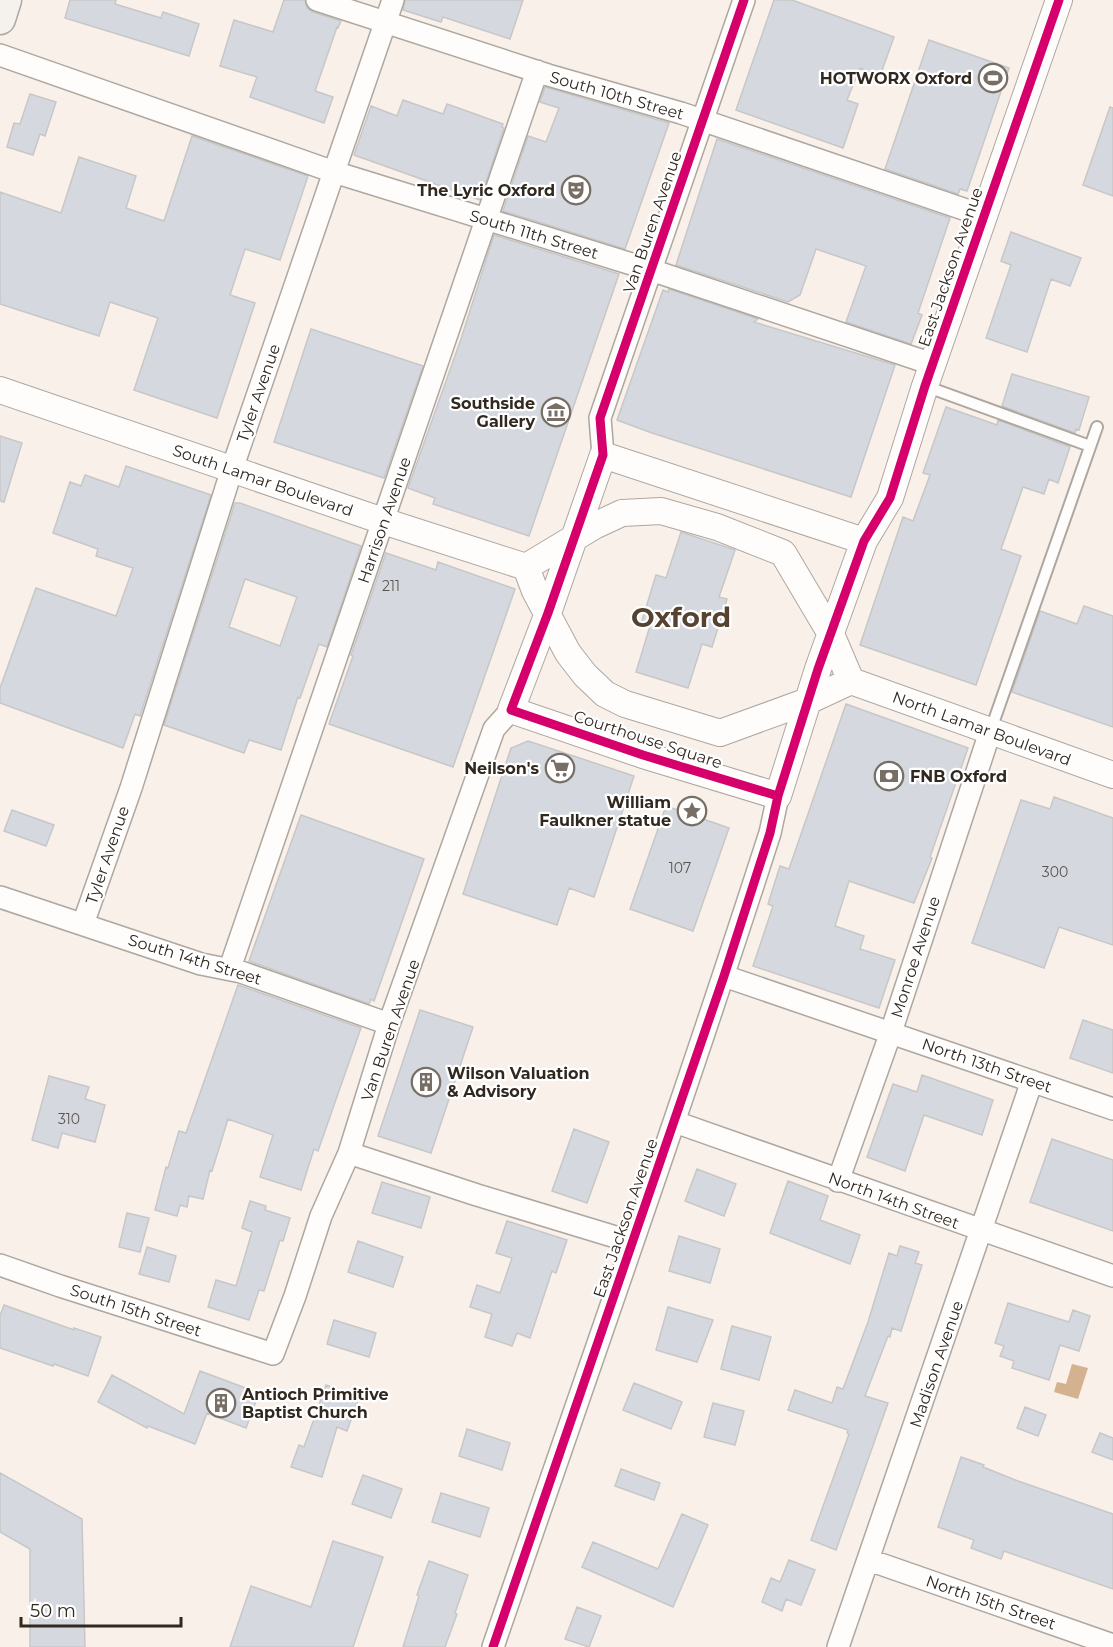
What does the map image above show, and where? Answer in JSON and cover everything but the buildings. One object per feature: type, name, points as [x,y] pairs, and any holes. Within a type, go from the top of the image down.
[{"type":"main road","points":[[0,19],[6,0]]},
{"type":"street","name":"South 10th Street","points":[[317,0],[702,121],[984,216]]},
{"type":"street","name":"Tyler Avenue","points":[[83,924],[131,788],[232,469],[393,0]]},
{"type":"street","name":"Van Buren Avenue","points":[[603,455],[600,418],[744,0]]},
{"type":"street","name":"East Jackson Avenue","points":[[864,541],[890,498],[928,375],[1059,0]]},
{"type":"street","name":"South 11th Street","points":[[0,55],[334,171],[651,270],[928,375]]},
{"type":"street","name":"Harrison Avenue","points":[[230,968],[537,71]]},
{"type":"street","name":"South Lamar Boulevard","points":[[0,390],[383,521],[526,567]]},
{"type":"street","points":[[511,710],[548,613],[603,455],[864,541],[808,701],[778,796]]},
{"type":"street","points":[[526,567],[594,526],[622,513],[661,511],[717,527],[783,553],[831,634],[851,681]]},
{"type":"street","name":"Courthouse Square","points":[[526,567],[535,591],[568,653],[585,675],[605,694],[625,704],[720,733],[808,701],[851,681]]},
{"type":"street","name":"North Lamar Boulevard","points":[[851,681],[1113,775]]},
{"type":"street","name":"Van Buren Avenue","points":[[273,1354],[321,1216],[350,1153],[389,1024],[494,729],[511,710]]},
{"type":"street","name":"Courthouse Square","points":[[511,710],[643,755],[778,796]]},
{"type":"street","name":"Monroe Avenue","points":[[838,1181],[891,1032],[990,732]]},
{"type":"street","name":"East Jackson Avenue","points":[[493,1647],[724,976],[770,833],[778,796]]},
{"type":"street","name":"South 14th Street","points":[[0,897],[201,964],[230,968],[389,1024]]},
{"type":"street","name":"North 13th Street","points":[[724,976],[1113,1109]]},
{"type":"street","name":"Madison Avenue","points":[[838,1647],[1032,1081]]},
{"type":"street","name":"North 14th Street","points":[[675,1122],[981,1232],[1113,1276]]},
{"type":"street","points":[[350,1153],[477,1195],[632,1242]]},
{"type":"street","name":"South 15th Street","points":[[0,1264],[60,1286],[273,1354]]},
{"type":"street","name":"North 15th Street","points":[[869,1560],[1113,1645]]},
{"type":"lane","points":[[928,375],[1090,446]]},
{"type":"lane","points":[[990,732],[1097,427]]},
{"type":"shaded area","points":[[1072,1364],[1088,1368],[1078,1399],[1054,1392],[1057,1382],[1066,1384]]},
{"type":"cycle path","points":[[744,0],[600,418],[603,455],[548,613],[511,710],[643,755],[778,796]]},
{"type":"cycle path","points":[[493,1647],[724,976],[770,833],[778,796],[818,669],[864,541],[890,498],[925,386],[1059,0]]},
{"type":"place","name":"HOTWORX Oxford","points":[[993,78]]},
{"type":"place","name":"The Lyric Oxford","points":[[576,190]]},
{"type":"place","name":"Southside Gallery","points":[[556,412]]},
{"type":"place","name":"Neilson's","points":[[560,768]]},
{"type":"place","name":"FNB Oxford","points":[[889,776]]},
{"type":"place","name":"William Faulkner statue","points":[[692,811]]},
{"type":"place","name":"Wilson Valuation & Advisory","points":[[426,1082]]},
{"type":"place","name":"Antioch Primitive Baptist Church","points":[[221,1403]]},
{"type":"district","name":"Oxford","points":[[681,617]]}]
